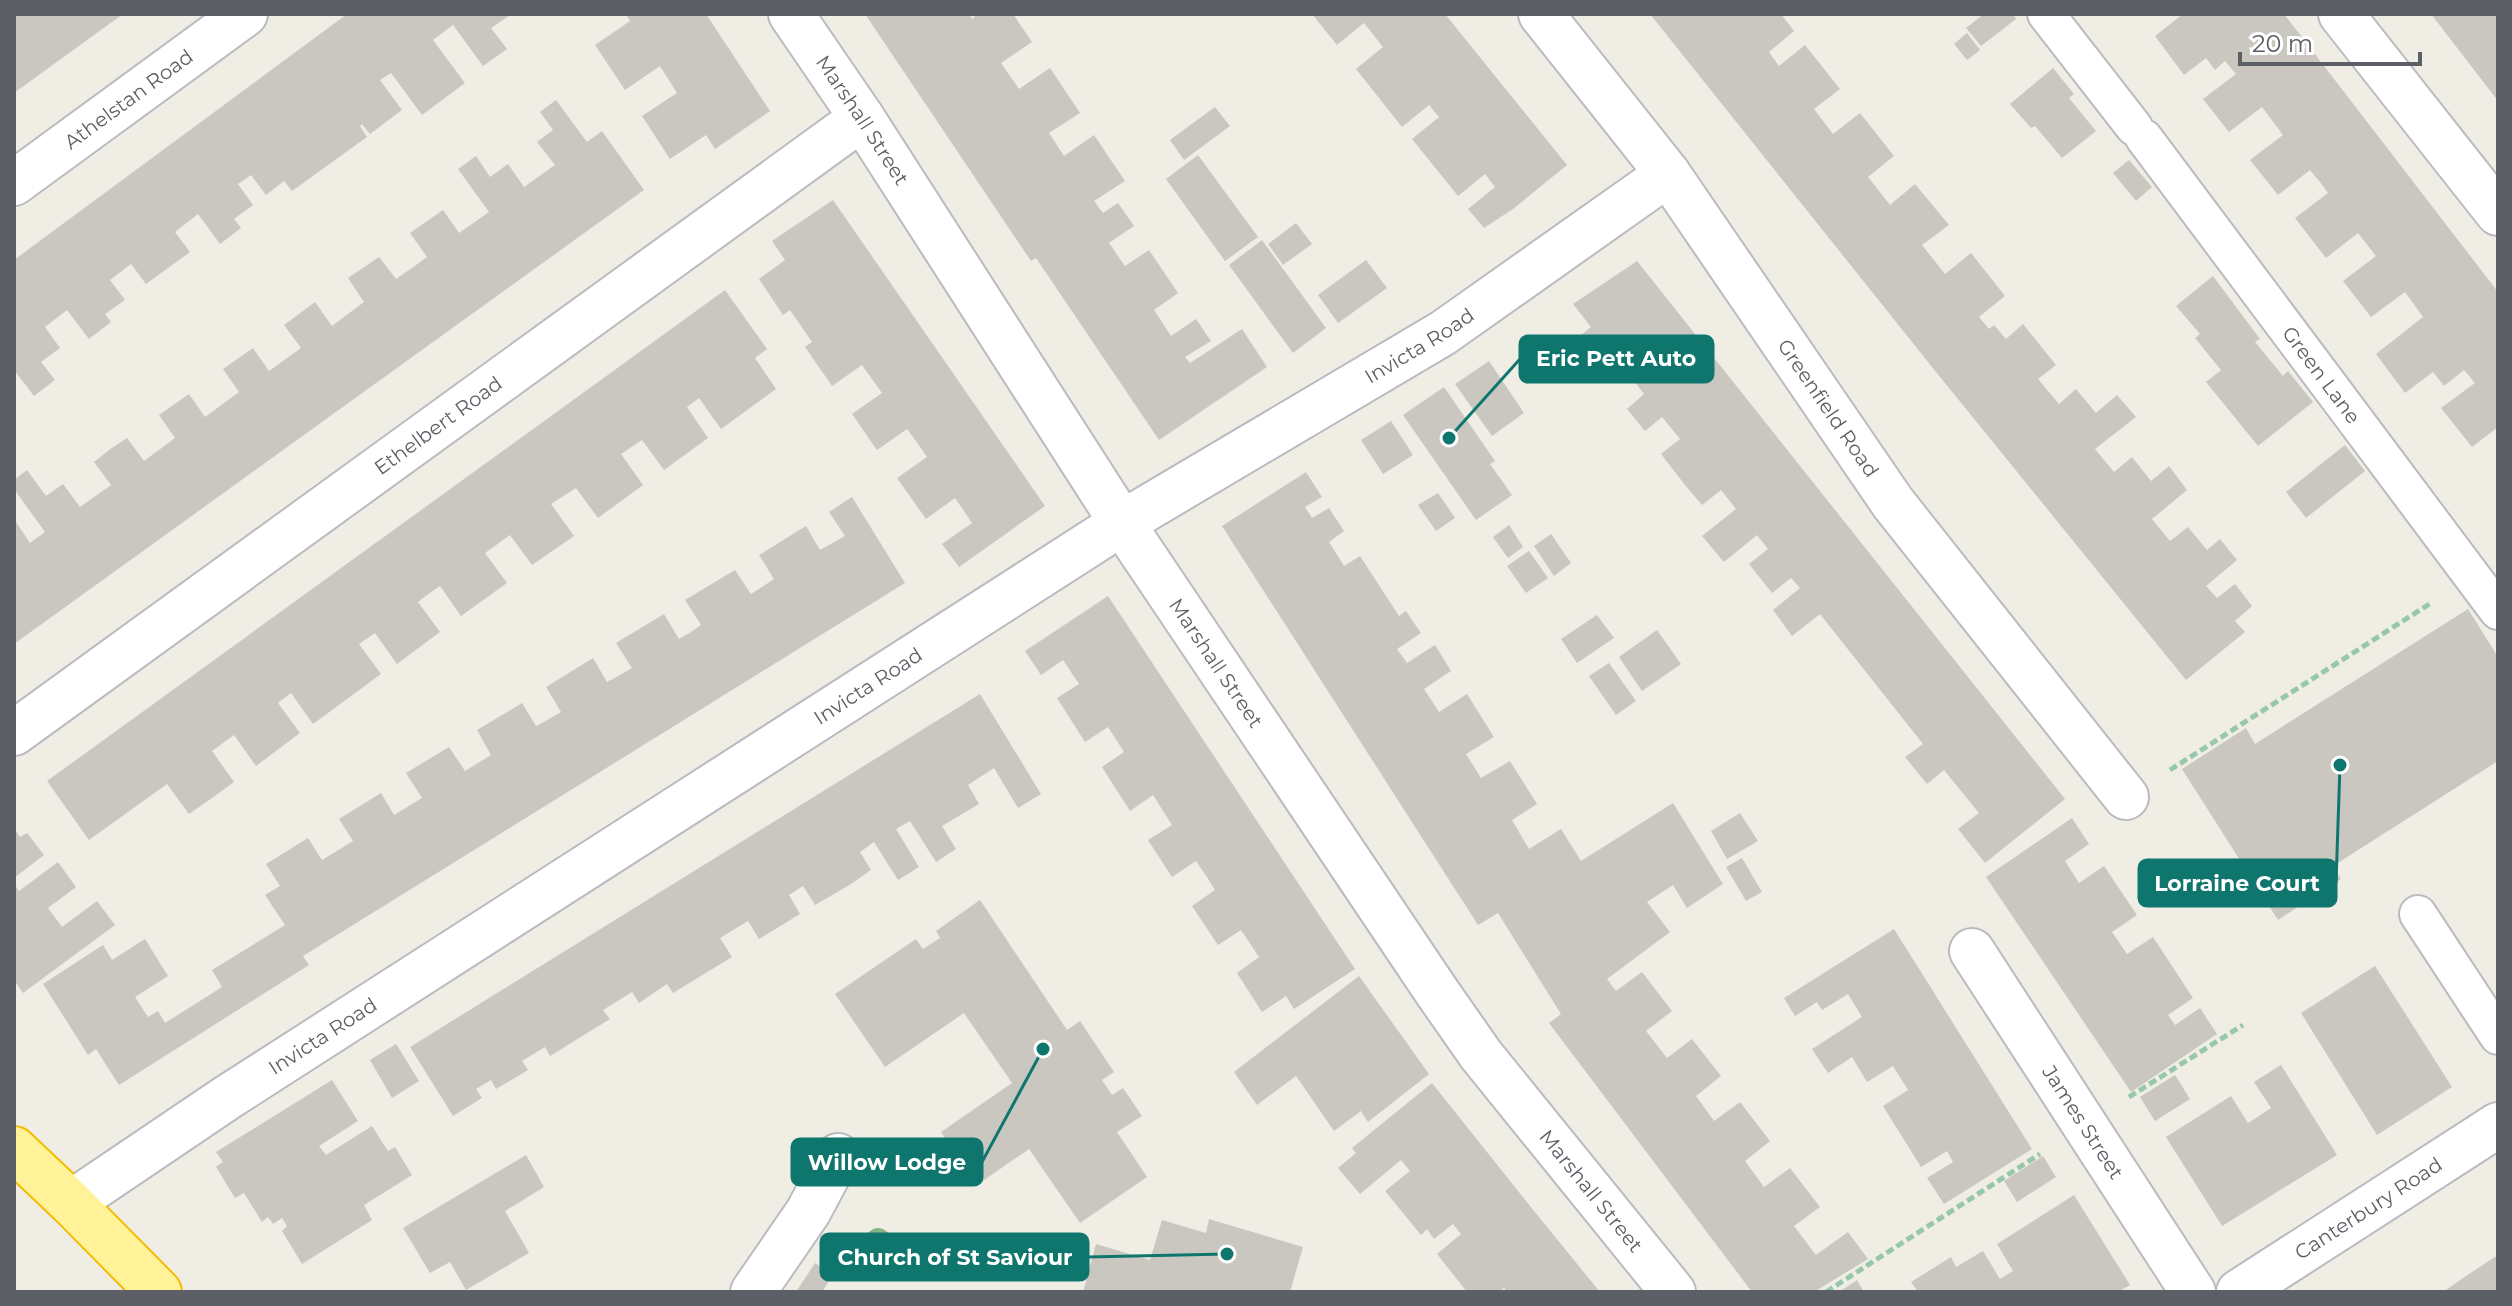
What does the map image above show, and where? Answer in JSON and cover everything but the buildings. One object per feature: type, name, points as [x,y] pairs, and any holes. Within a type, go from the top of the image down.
[{"type":"highway","points":[[14,1149],[159,1292]]},
{"type":"street","name":"Athelstan Road","points":[[14,183],[245,14]]},
{"type":"street","name":"Marshall Street","points":[[791,14],[862,118],[1122,523],[1481,1055],[1673,1292]]},
{"type":"street","name":"Greenfield Road","points":[[1541,14],[1668,174],[1893,503],[2126,797]]},
{"type":"street","points":[[2341,14],[2498,213]]},
{"type":"street","name":"Ethelbert Road","points":[[14,733],[862,118]]},
{"type":"street","name":"Invicta Road","points":[[71,1203],[241,1088],[1122,523],[1443,333],[1668,174]]},
{"type":"street","name":"James Street","points":[[1972,951],[2193,1292]]},
{"type":"street","name":"Canterbury Road","points":[[2239,1292],[2498,1125]]},
{"type":"street","points":[[753,1292],[808,1212],[838,1156]]},
{"type":"lane","name":"Green Lane","points":[[2046,14],[2139,132],[2498,611]]},
{"type":"lane","points":[[2418,914],[2498,1036]]},
{"type":"path","points":[[2126,797],[2472,576]]},
{"type":"path","points":[[1826,1292],[2243,1025]]},
{"type":"place","name":"Eric Pett Auto","points":[[1449,438]]},
{"type":"place","name":"Lorraine Court","points":[[2340,765]]},
{"type":"place","name":"Willow Lodge","points":[[1043,1049]]},
{"type":"place","name":"Church of St Saviour","points":[[1227,1254]]}]
